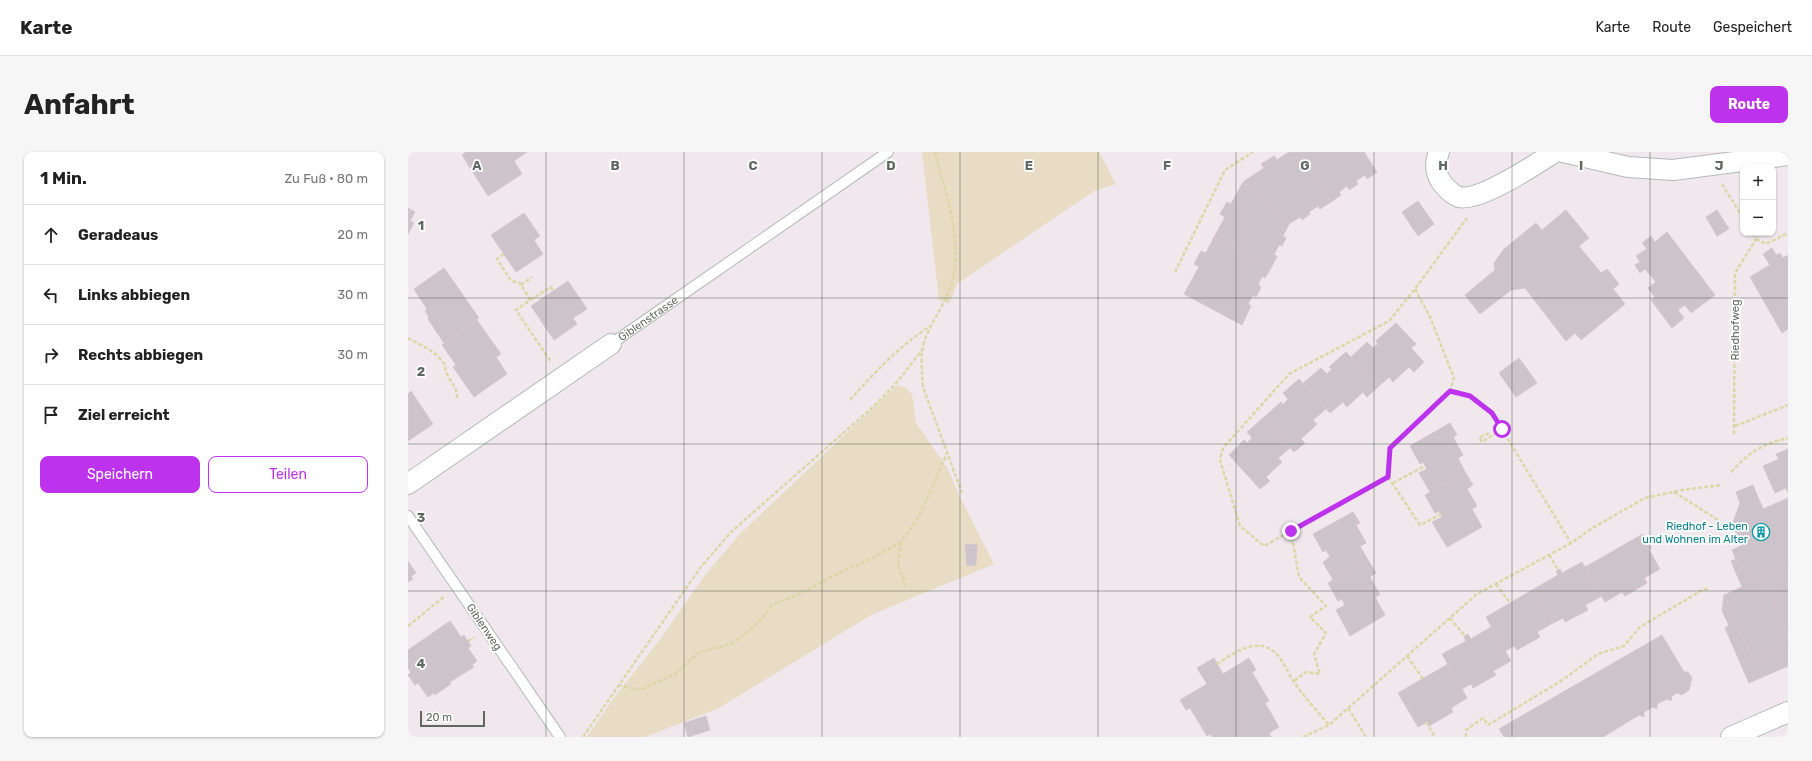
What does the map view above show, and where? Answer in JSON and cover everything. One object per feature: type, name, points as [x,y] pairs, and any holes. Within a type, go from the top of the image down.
[{"type":"street","points":[[1439,152],[1435,161],[1437,176],[1445,187],[1459,197],[1472,197],[1495,188],[1555,152]]},
{"type":"street","points":[[1563,152],[1628,167],[1674,170],[1788,156]]},
{"type":"street","name":"Giblenstrasse","points":[[408,484],[611,344]]},
{"type":"street","points":[[1731,737],[1788,712]]},
{"type":"lane","name":"Giblenstrasse","points":[[611,344],[888,152]]},
{"type":"lane","name":"Giblenweg","points":[[408,516],[560,737]]},
{"type":"path","points":[[583,737],[700,568],[732,532],[875,405],[897,382],[923,349],[953,279],[956,256],[952,223],[935,152]]},
{"type":"path","points":[[1175,272],[1225,170],[1253,152]]},
{"type":"path","points":[[1720,182],[1740,213]]},
{"type":"path","points":[[1388,477],[1264,546],[1240,526],[1220,460],[1223,448],[1289,374],[1389,321],[1466,221],[1472,197]]},
{"type":"path","points":[[1754,236],[1756,239],[1766,244],[1788,233]]},
{"type":"path","name":"Riedhofweg","points":[[1734,434],[1735,273],[1756,239]]},
{"type":"path","points":[[504,254],[497,259],[511,282],[521,285],[530,300]]},
{"type":"path","points":[[521,285],[532,277]]},
{"type":"path","points":[[553,366],[516,310],[551,287],[554,291]]},
{"type":"path","points":[[1415,289],[1430,317],[1454,378],[1450,391],[1390,448],[1388,477],[1420,525],[1441,514]]},
{"type":"path","points":[[850,400],[878,369],[913,337],[932,325]]},
{"type":"path","points":[[408,338],[432,351],[440,359],[446,374],[458,391],[457,399]]},
{"type":"path","points":[[923,349],[923,387],[962,493]]},
{"type":"path","points":[[1450,391],[1470,396],[1492,413],[1571,543]]},
{"type":"path","points":[[1735,426],[1788,405]]},
{"type":"path","points":[[1489,433],[1479,438],[1482,442],[1502,429]]},
{"type":"path","points":[[1730,472],[1758,448],[1788,438]]},
{"type":"path","points":[[618,685],[640,690],[675,674],[698,653],[733,643],[756,625],[774,604],[797,595],[839,573],[875,557],[901,542],[918,518],[947,453]]},
{"type":"path","points":[[1393,483],[1424,466]]},
{"type":"path","points":[[1303,737],[1329,725],[1477,594],[1571,543],[1645,498],[1722,485]]},
{"type":"path","points":[[1674,492],[1718,520]]},
{"type":"path","points":[[1291,531],[1299,577],[1326,606],[1310,617],[1326,633],[1314,654],[1320,674],[1306,672],[1294,681]]},
{"type":"path","points":[[901,542],[898,564],[906,587]]},
{"type":"path","points":[[1549,555],[1558,570]]},
{"type":"path","points":[[1496,584],[1510,603]]},
{"type":"path","points":[[408,626],[424,614],[423,612],[457,588]]},
{"type":"path","points":[[1466,737],[1466,730],[1483,718],[1488,725],[1561,681],[1598,654],[1624,646],[1640,627],[1704,589],[1708,590]]},
{"type":"path","points":[[1450,618],[1465,636]]},
{"type":"path","points":[[1217,664],[1238,650],[1259,645],[1273,651],[1294,681],[1329,725]]},
{"type":"path","points":[[1407,656],[1423,679]]},
{"type":"path","points":[[1348,708],[1366,737]]},
{"type":"path","points":[[1426,722],[1435,737]]},
{"type":"shaded area","points":[[922,152],[1099,152],[1116,184],[1094,191],[957,284],[949,304],[939,300]]},
{"type":"shaded area","points":[[897,385],[906,388],[912,394],[916,423],[948,469],[959,495],[994,564],[871,615],[719,708],[645,737],[587,737],[613,699],[661,638],[705,575],[738,536]]},
{"type":"building","points":[[466,152],[527,152],[514,161],[522,174],[488,196],[462,155]]},
{"type":"building","points":[[1289,152],[1300,152],[1331,202],[1320,209],[1318,206],[1309,212],[1310,214],[1302,220],[1300,217],[1289,224],[1243,182],[1264,168],[1261,164],[1274,156],[1277,160]]},
{"type":"building","points":[[1300,152],[1364,152],[1377,172],[1367,179],[1365,175],[1356,181],[1358,184],[1349,190],[1347,186],[1339,192],[1341,195],[1331,202]]},
{"type":"building","points":[[1243,182],[1289,224],[1283,236],[1286,238],[1282,246],[1279,245],[1274,255],[1277,256],[1271,268],[1214,237],[1225,217],[1220,214],[1227,202],[1231,204]]},
{"type":"building","points":[[1418,201],[1434,224],[1418,236],[1402,212]]},
{"type":"building","points":[[408,208],[415,212],[410,221],[414,223],[408,234]]},
{"type":"building","points":[[1566,210],[1589,238],[1579,246],[1601,273],[1607,269],[1619,284],[1613,289],[1625,304],[1581,340],[1575,333],[1566,341],[1525,288],[1511,290],[1480,314],[1465,295],[1495,270],[1494,263],[1504,249],[1536,223],[1542,230]]},
{"type":"building","points":[[1717,210],[1729,229],[1717,236],[1706,217]]},
{"type":"building","points":[[524,213],[540,236],[534,240],[543,254],[516,272],[491,235]]},
{"type":"building","points":[[1667,232],[1715,295],[1691,313],[1685,305],[1678,310],[1684,318],[1672,328],[1651,300],[1655,297],[1648,288],[1656,282],[1645,269],[1640,273],[1635,265],[1640,262],[1636,256],[1647,249],[1642,243],[1651,236],[1655,242]]},
{"type":"building","points":[[1214,237],[1271,268],[1265,278],[1262,276],[1258,285],[1261,287],[1256,297],[1253,295],[1248,304],[1251,306],[1242,325],[1184,294],[1199,267],[1194,264],[1201,251],[1206,253]]},
{"type":"building","points":[[1772,248],[1776,255],[1780,253],[1783,258],[1788,255],[1788,329],[1782,333],[1750,277],[1770,265],[1763,254]]},
{"type":"building","points":[[444,268],[479,318],[444,343],[428,319],[429,317],[425,311],[427,309],[414,289]]},
{"type":"building","points":[[568,281],[587,309],[573,318],[577,324],[554,340],[531,306]]},
{"type":"building","points":[[477,320],[501,354],[496,357],[507,374],[474,397],[453,367],[456,365],[442,345]]},
{"type":"building","points":[[1396,323],[1416,344],[1411,348],[1424,362],[1414,372],[1409,367],[1393,382],[1389,377],[1378,387],[1351,357],[1367,342],[1373,348],[1378,344],[1376,341]]},
{"type":"building","points":[[1346,352],[1378,387],[1367,397],[1363,392],[1347,407],[1343,402],[1330,413],[1303,383],[1321,368],[1327,374],[1332,369],[1329,367]]},
{"type":"building","points":[[1519,358],[1537,383],[1516,397],[1499,373]]},
{"type":"building","points":[[1299,379],[1326,409],[1313,420],[1317,424],[1301,439],[1305,443],[1294,452],[1263,418],[1281,402],[1283,405],[1288,399],[1283,393]]},
{"type":"building","points":[[411,391],[433,424],[408,441],[408,394]]},
{"type":"building","points":[[1263,418],[1290,448],[1278,458],[1282,462],[1266,477],[1270,481],[1260,489],[1229,455],[1244,440],[1247,443],[1252,438],[1247,432]]},
{"type":"building","points":[[1450,423],[1457,435],[1453,437],[1463,455],[1458,458],[1465,472],[1430,492],[1419,473],[1427,469],[1423,462],[1420,464],[1410,446]]},
{"type":"building","points":[[1788,449],[1788,493],[1786,488],[1775,493],[1763,466],[1779,459],[1776,454]]},
{"type":"building","points":[[1465,472],[1473,485],[1467,489],[1477,506],[1472,509],[1482,527],[1447,547],[1432,522],[1442,517],[1439,511],[1435,513],[1425,495]]},
{"type":"building","name":"Riedhof - Leben und Wohnen im Alter","points":[[1753,485],[1763,509],[1788,498],[1788,566],[1751,582],[1744,567],[1740,569],[1732,550],[1743,545],[1732,525],[1740,503],[1736,492]]},
{"type":"building","points":[[1353,512],[1360,523],[1356,525],[1366,543],[1360,546],[1368,560],[1333,580],[1323,562],[1330,557],[1326,550],[1323,552],[1313,534]]},
{"type":"building","points":[[1643,534],[1651,548],[1649,550],[1660,569],[1644,578],[1647,583],[1625,596],[1622,592],[1605,602],[1585,567]]},
{"type":"building","points":[[977,544],[976,565],[967,566],[965,545]]},
{"type":"building","points":[[1736,559],[1740,569],[1744,567],[1751,582],[1758,579],[1763,593],[1769,590],[1788,634],[1788,645],[1753,661],[1724,595],[1742,587],[1731,561]]},
{"type":"building","points":[[1368,560],[1376,573],[1370,577],[1380,595],[1375,597],[1385,615],[1350,636],[1336,610],[1345,605],[1342,599],[1338,601],[1328,583]]},
{"type":"building","points":[[408,561],[416,573],[411,576],[413,579],[408,582]]},
{"type":"building","points":[[1582,562],[1602,596],[1585,605],[1588,610],[1565,622],[1563,618],[1553,623],[1534,589],[1558,575],[1556,571],[1560,569],[1562,573]]},
{"type":"building","points":[[1788,566],[1788,634],[1769,590],[1763,593],[1758,579]]},
{"type":"building","points":[[1534,589],[1553,623],[1537,632],[1540,637],[1517,650],[1514,646],[1505,651],[1486,617]]},
{"type":"building","points":[[1724,595],[1753,661],[1788,645],[1788,666],[1749,683],[1725,628],[1729,625],[1722,611]]},
{"type":"building","points":[[450,621],[461,637],[464,635],[471,646],[468,648],[477,661],[472,665],[474,667],[450,682],[451,684],[435,695],[434,693],[428,697],[418,683],[415,685],[408,675],[411,672],[408,668],[408,650]]},
{"type":"building","points":[[1491,627],[1511,661],[1493,671],[1496,675],[1473,688],[1471,684],[1462,689],[1442,654],[1466,641],[1464,637],[1468,634],[1471,639]]},
{"type":"building","points":[[1662,635],[1684,672],[1688,672],[1692,678],[1689,690],[1682,695],[1677,693],[1672,696],[1671,701],[1667,699],[1657,704],[1657,709],[1653,707],[1644,712],[1644,717],[1639,715],[1603,737],[1504,737],[1499,729]]},
{"type":"building","points":[[1214,658],[1223,674],[1249,658],[1256,670],[1252,672],[1269,701],[1265,703],[1279,727],[1269,733],[1271,737],[1212,737],[1210,734],[1207,736],[1190,708],[1186,710],[1180,700],[1207,684],[1197,668]]},
{"type":"building","points":[[1448,664],[1467,698],[1451,708],[1453,712],[1429,726],[1427,722],[1418,727],[1398,693]]},
{"type":"building","points":[[706,716],[710,730],[688,737],[684,723]]},
{"type":"place","name":"Riedhof - Leben und Wohnen im Alter","points":[[1761,532]]},
{"type":"route","points":[[1291,531],[1388,477],[1390,448],[1450,391],[1470,396],[1492,413],[1502,429]]}]
